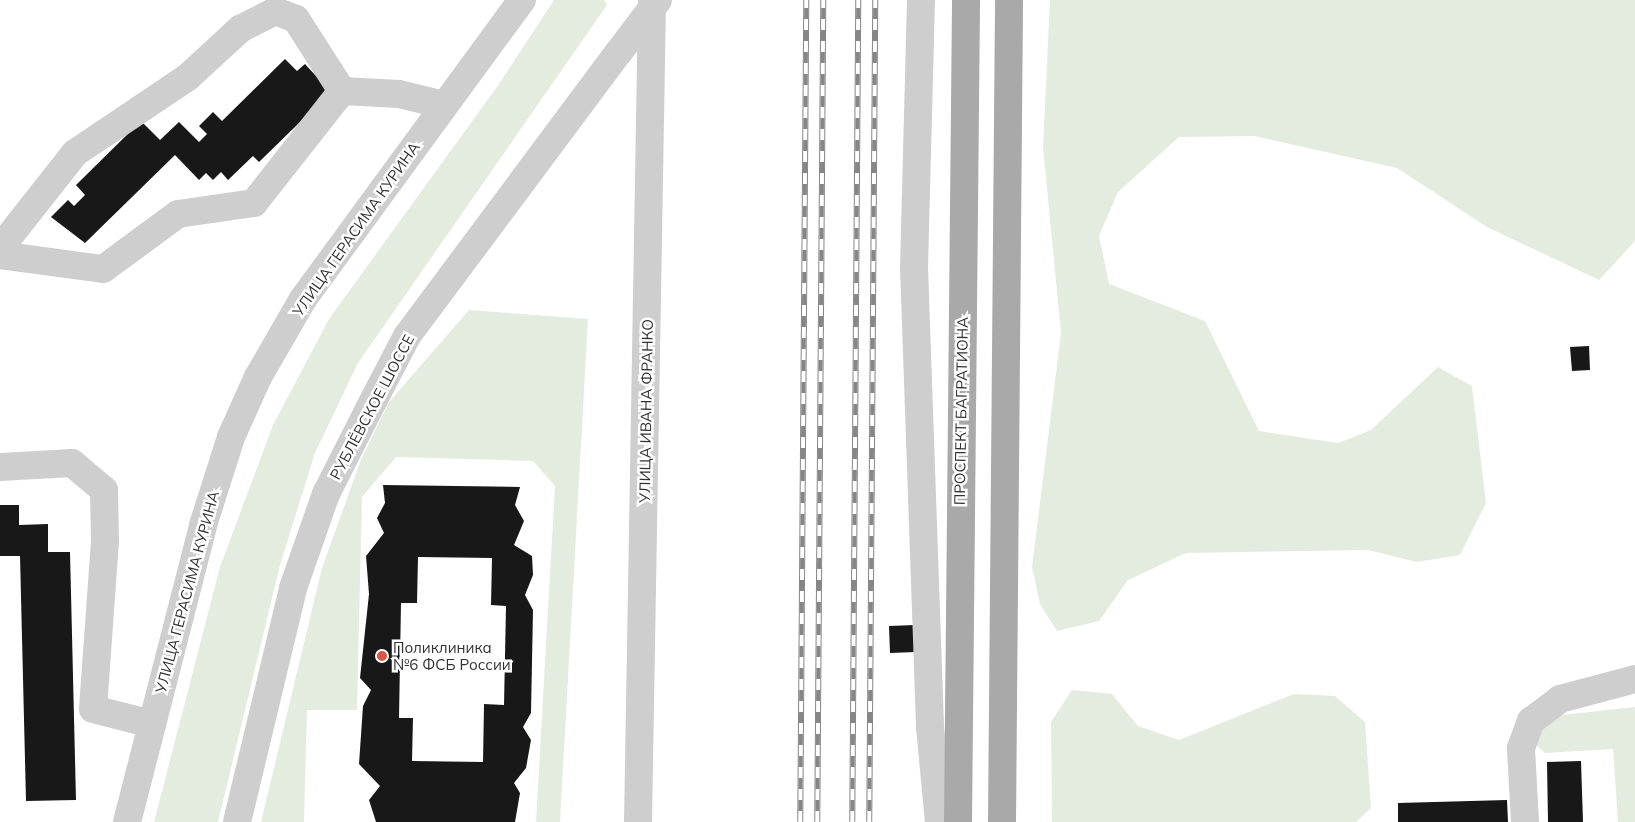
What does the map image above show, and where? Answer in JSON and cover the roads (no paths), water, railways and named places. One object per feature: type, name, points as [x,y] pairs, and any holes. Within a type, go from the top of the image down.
[{"type":"main road","name":"ПРОСПЕКТ БАГРАТИОНА","points":[[958,822],[966,0]]},
{"type":"main road","points":[[1002,822],[1009,0]]},
{"type":"street","name":"УЛИЦА ГЕРАСИМА КУРИНА","points":[[127,822],[203,525],[231,437],[258,377],[303,298],[522,0]]},
{"type":"street","name":"УЛИЦА ИВАНА ФРАНКО","points":[[638,822],[652,0]]},
{"type":"street","name":"РУБЛЁВСКОЕ ШОССЕ","points":[[237,822],[293,588],[326,494],[407,336],[658,0]]},
{"type":"street","points":[[921,0],[914,267],[930,727],[939,822]]},
{"type":"street","points":[[0,248],[75,152],[188,77],[240,29],[275,12],[296,19],[342,91]]},
{"type":"street","points":[[342,91],[399,94],[444,106]]},
{"type":"street","points":[[0,255],[103,269],[178,214],[254,203],[342,91]]},
{"type":"street","points":[[0,467],[72,463],[104,490],[105,541],[93,709],[152,724]]},
{"type":"street","points":[[1525,822],[1521,748],[1531,721],[1560,699],[1635,679]]},
{"type":"railway","points":[[800,822],[806,0]]},
{"type":"railway","points":[[817,822],[823,0]]},
{"type":"railway","points":[[852,822],[858,0]]},
{"type":"railway","points":[[869,822],[875,0]]},
{"type":"place","name":"Поликлиника №6 ФСБ России","points":[[382,656]]}]
